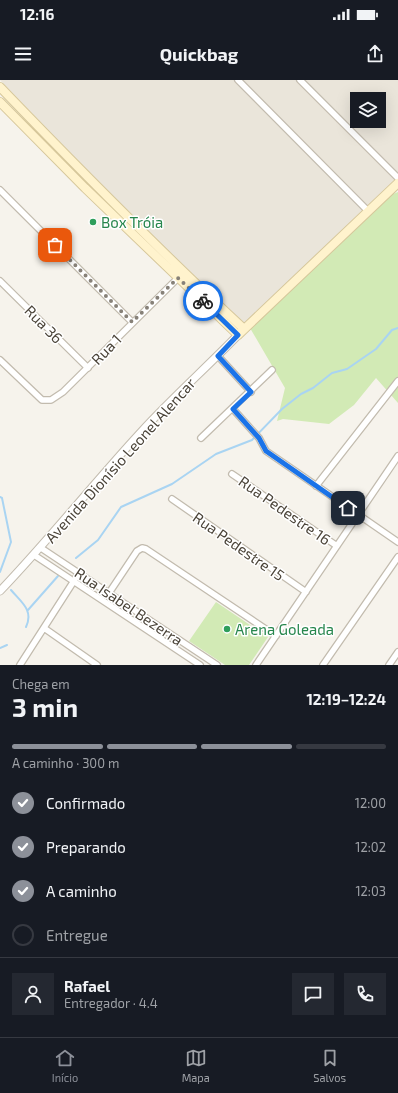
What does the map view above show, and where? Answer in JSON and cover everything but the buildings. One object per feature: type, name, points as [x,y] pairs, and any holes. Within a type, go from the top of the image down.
[{"type":"main road","points":[[0,88],[181,275]]},
{"type":"main road","points":[[0,102],[85,188],[241,332]]},
{"type":"main road","name":"Avenida Dionísio Leonel Alencar","points":[[241,332],[398,183]]},
{"type":"street","points":[[238,80],[368,211]]},
{"type":"street","points":[[300,80],[398,178]]},
{"type":"street","points":[[0,190],[132,322]]},
{"type":"street","name":"Rua 1","points":[[0,360],[42,400],[51,400],[63,392],[88,368],[132,322],[181,275]]},
{"type":"street","name":"Rua 36","points":[[0,281],[88,368]]},
{"type":"street","name":"Avenida Dionísio Leonel Alencar","points":[[0,591],[41,548],[142,431],[186,385],[218,356],[241,332]]},
{"type":"street","points":[[218,356],[251,392]]},
{"type":"street","points":[[202,438],[272,370]]},
{"type":"street","points":[[316,486],[398,381]]},
{"type":"street","points":[[233,409],[256,435],[266,451],[398,542]]},
{"type":"street","points":[[256,665],[398,456]]},
{"type":"street","name":"Rua Pedestre 16","points":[[232,474],[337,546]]},
{"type":"street","name":"Rua Pedestre 15","points":[[172,499],[306,592]]},
{"type":"street","name":"Rua Isabel Bezerra","points":[[41,548],[217,665]]},
{"type":"street","points":[[109,593],[137,551],[142,548],[146,549],[276,636]]},
{"type":"street","name":"Rua Isabel Bezerra","points":[[34,555],[200,665]]},
{"type":"street","points":[[323,665],[398,557]]},
{"type":"street","points":[[20,665],[79,573]]},
{"type":"street","points":[[44,628],[97,665]]},
{"type":"street","points":[[389,665],[398,652]]},
{"type":"shaded area","points":[[0,80],[398,80],[398,182],[243,330]]},
{"type":"green space","points":[[398,192],[398,403],[376,378],[354,405],[329,424],[283,419],[277,421],[285,388],[250,328],[388,196]]},
{"type":"green space","name":"Arena Goleada","points":[[216,602],[268,637],[249,665],[225,665],[189,641]]},
{"type":"waterway","points":[[76,558],[98,540],[121,507],[172,484],[216,454],[252,440],[282,409],[301,394],[313,388],[332,373],[347,369],[376,349],[392,330],[398,328]]},
{"type":"waterway","points":[[0,497],[2,498],[11,542],[0,572]]},
{"type":"waterway","points":[[28,610],[58,576]]},
{"type":"waterway","points":[[11,590],[22,602],[27,611],[28,621],[26,627]]},
{"type":"waterway","points":[[0,648],[7,645]]},
{"type":"way so far","points":[[55,245],[132,322],[178,278],[203,301]]},
{"type":"place","name":"Box Tróia","points":[[93,222]]},
{"type":"place","name":"Arena Goleada","points":[[227,629]]},
{"type":"route","points":[[203,301],[238,335],[218,356],[251,392],[233,409],[259,438],[266,451],[348,508]]}]
